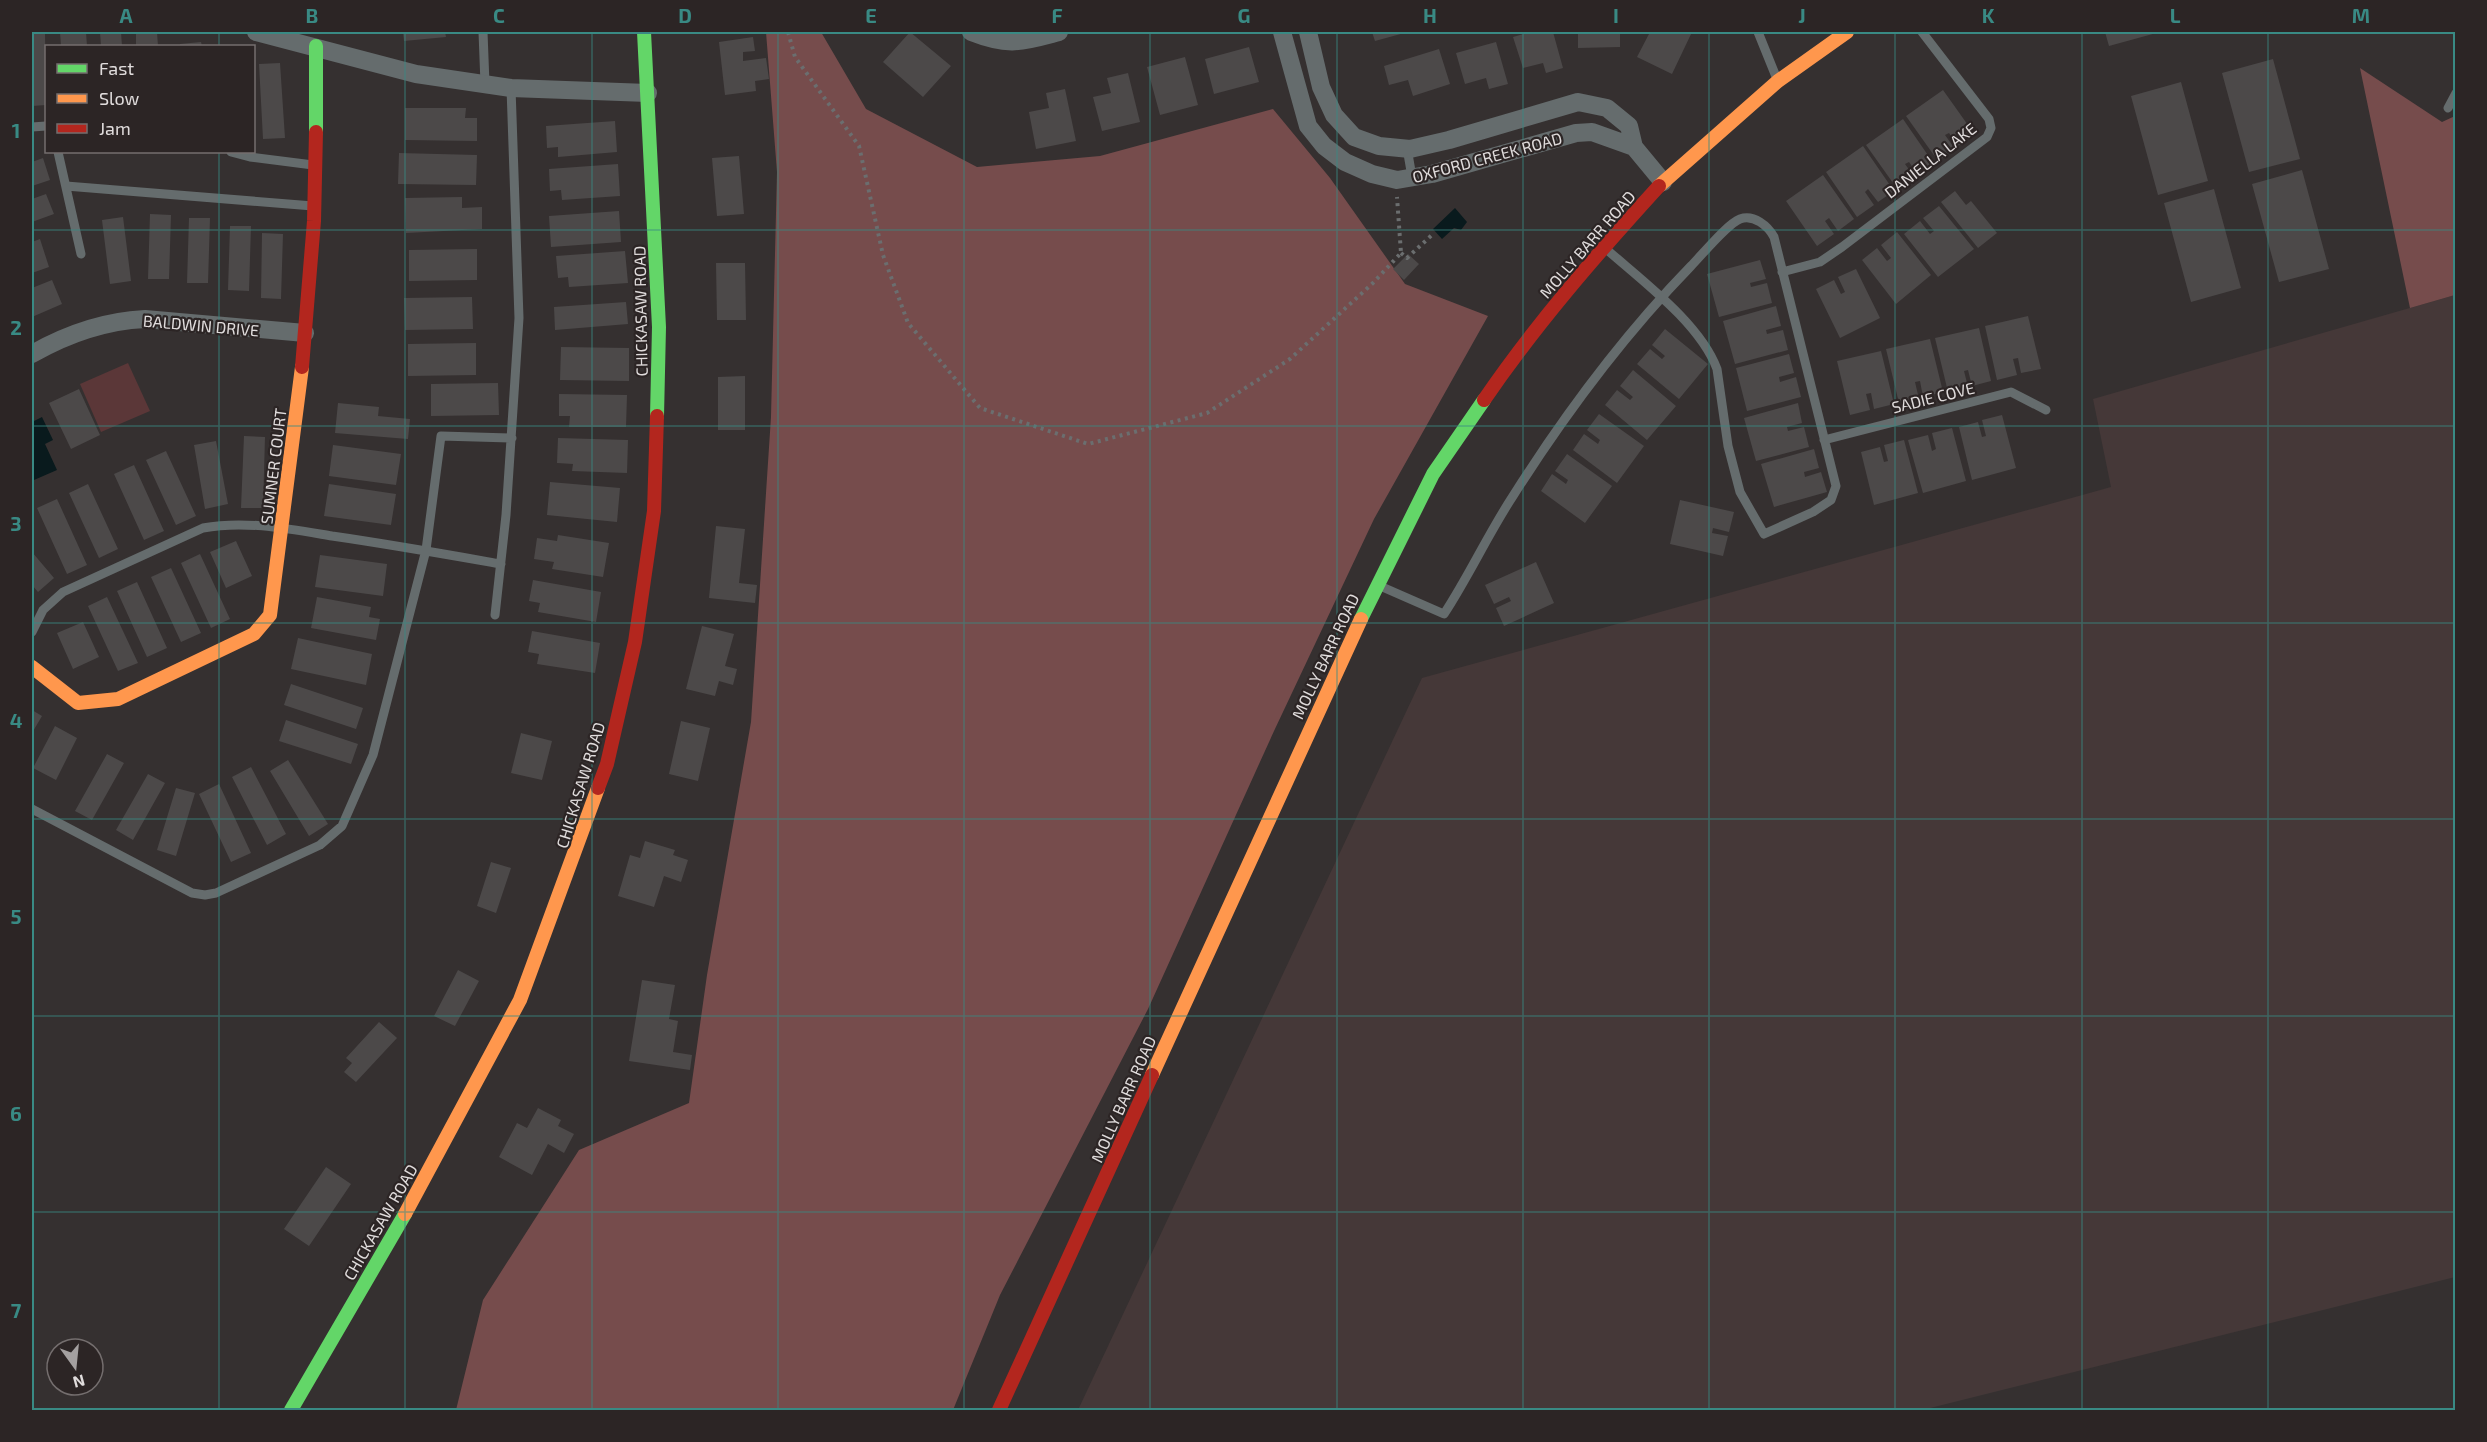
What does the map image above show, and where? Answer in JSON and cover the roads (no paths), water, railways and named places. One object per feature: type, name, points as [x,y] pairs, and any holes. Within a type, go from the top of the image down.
[{"type":"street","points":[[256,32],[416,74],[511,88],[648,93]]},
{"type":"street","name":"CHICKASAW ROAD","points":[[291,1410],[426,1177],[520,1000],[607,764],[635,642],[654,511],[659,327],[644,32]]},
{"type":"street","points":[[971,32],[995,41],[1017,43],[1059,32]]},
{"type":"street","name":"OXFORD CREEK ROAD","points":[[1282,32],[1308,126],[1324,146],[1345,162],[1372,174],[1405,179],[1576,133],[1592,132],[1634,147]]},
{"type":"street","name":"OXFORD CREEK ROAD","points":[[1308,32],[1321,87],[1334,115],[1354,136],[1379,146],[1407,148],[1449,140],[1578,102],[1607,108],[1629,126],[1634,147],[1663,182]]},
{"type":"street","name":"MOLLY BARR ROAD","points":[[999,1410],[1377,585],[1433,474],[1504,369],[1603,247],[1663,182],[1778,81],[1847,32]]},
{"type":"street","name":"SUMNER COURT","points":[[32,667],[78,703],[104,702],[117,699],[254,634],[270,615],[305,333],[316,165],[316,46]]},
{"type":"street","name":"BALDWIN DRIVE","points":[[32,354],[69,336],[125,320],[145,319],[305,333]]},
{"type":"lane","points":[[483,32],[485,84]]},
{"type":"lane","points":[[1758,32],[1778,81]]},
{"type":"lane","name":"DANIELLA LAKE","points":[[1782,272],[1820,262],[1987,137],[1991,128],[1989,119],[1922,32]]},
{"type":"lane","points":[[495,615],[512,438],[519,318],[511,88]]},
{"type":"lane","points":[[2448,108],[2456,93]]},
{"type":"lane","points":[[1405,179],[1407,148]]},
{"type":"lane","points":[[58,153],[81,254]]},
{"type":"lane","points":[[235,153],[316,165]]},
{"type":"lane","points":[[66,186],[313,206]]},
{"type":"lane","points":[[1377,585],[1444,614],[1511,498],[1588,385],[1661,297],[1724,232],[1741,219],[1754,219],[1768,228],[1774,237],[1836,486],[1831,500],[1813,512],[1764,534],[1740,492],[1728,446],[1717,369],[1712,358],[1703,342],[1661,297],[1603,247]]},
{"type":"lane","name":"SADIE COVE","points":[[1824,440],[2011,392],[2046,410]]},
{"type":"lane","points":[[32,809],[192,893],[205,895],[216,893],[320,845],[342,826],[373,755],[426,550],[441,436],[512,438]]},
{"type":"lane","points":[[32,632],[43,610],[63,592],[203,528],[223,524],[282,528],[501,564]]}]
